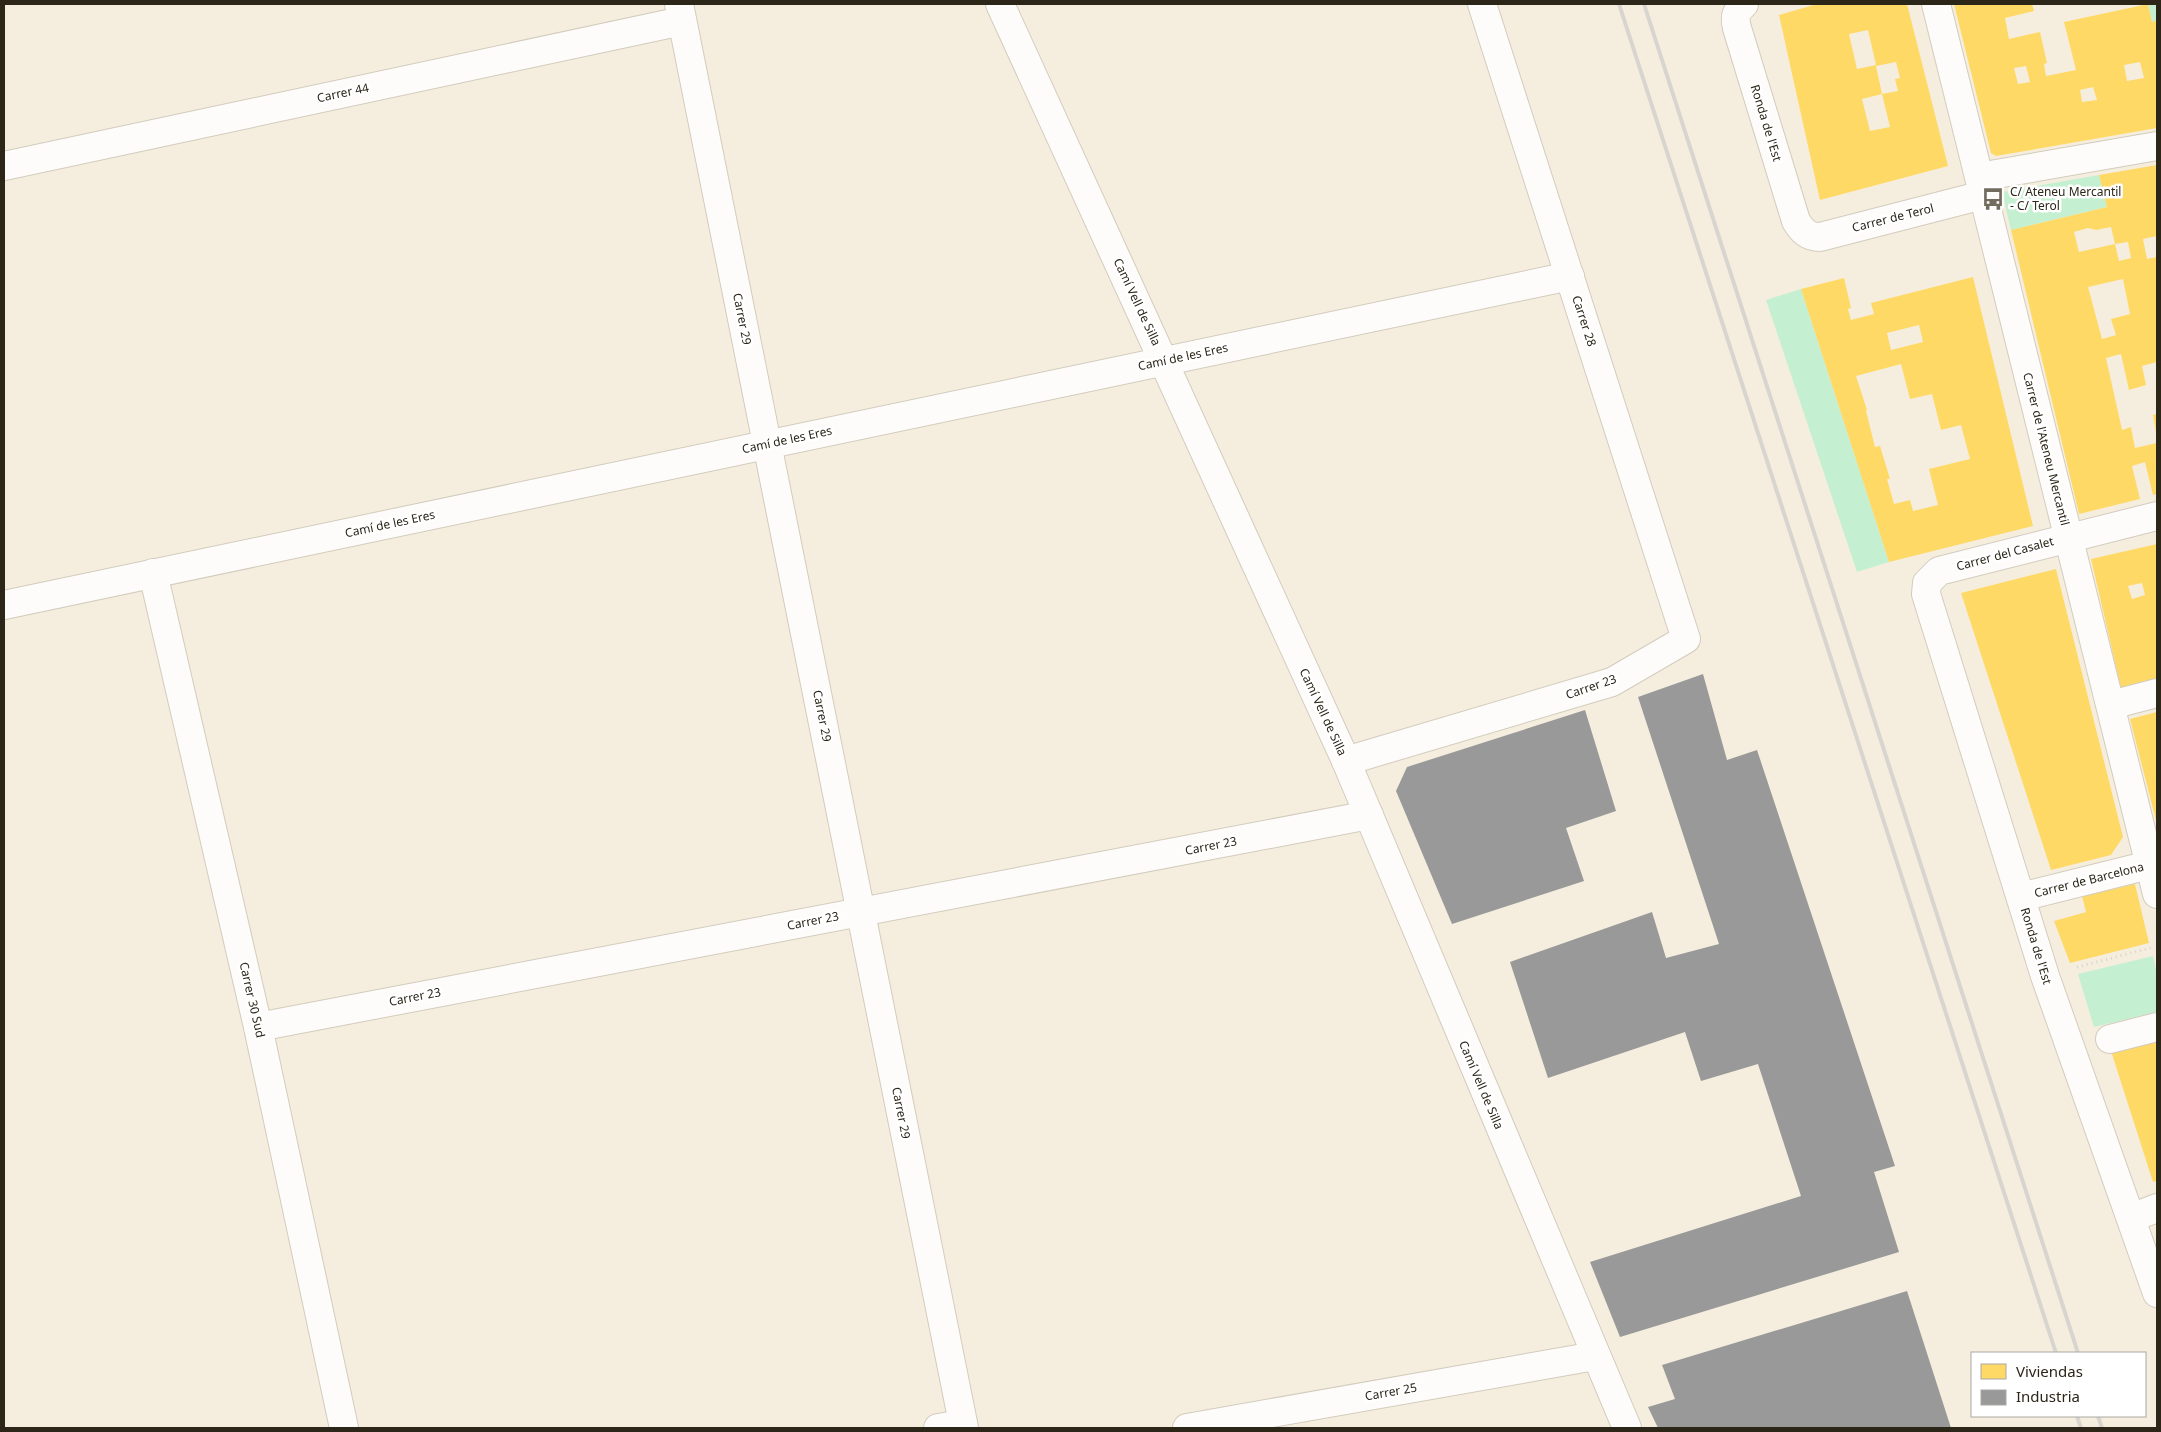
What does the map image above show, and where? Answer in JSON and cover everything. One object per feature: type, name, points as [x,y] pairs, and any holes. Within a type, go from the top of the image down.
[{"type":"street","name":"Camí Vell de Silla","points":[[1000,4],[1346,761],[1595,1356],[1627,1428]]},
{"type":"street","name":"Carrer 28","points":[[1482,4],[1686,639]]},
{"type":"street","name":"Carrer de l'Ateneu Mercantil","points":[[1936,4],[2068,537],[2153,864],[2157,894]]},
{"type":"street","name":"Ronda de l'Est","points":[[1740,7],[1735,19],[1736,28],[1796,221],[1805,232]]},
{"type":"street","name":"Carrer 44","points":[[4,166],[680,12]]},
{"type":"street","name":"Carrer 29","points":[[680,12],[861,912],[955,1427]]},
{"type":"street","name":"Carrer de Terol","points":[[1805,232],[1811,237],[1820,237],[1981,186],[2157,146]]},
{"type":"street","name":"Camí de les Eres","points":[[4,605],[1570,276]]},
{"type":"street","name":"Carrer del Casalet","points":[[1926,594],[1926,587],[1930,579],[1939,571],[2157,516]]},
{"type":"street","name":"Carrer 30 Sud","points":[[153,573],[258,1027],[344,1428]]},
{"type":"street","name":"Ronda de l'Est","points":[[1926,594],[2045,976],[2157,1293]]},
{"type":"street","name":"Carrer 23","points":[[1346,761],[1612,682],[1686,639]]},
{"type":"street","points":[[2111,705],[2157,693]]},
{"type":"street","name":"Carrer 23","points":[[258,1027],[1369,816]]},
{"type":"street","name":"Carrer de Barcelona","points":[[2020,897],[2153,864]]},
{"type":"street","points":[[2110,1040],[2157,1026]]},
{"type":"street","points":[[2131,1218],[2157,1208]]},
{"type":"street","name":"Carrer 25","points":[[1187,1428],[1595,1356]]},
{"type":"path","points":[[2069,969],[2154,947]]},
{"type":"green space","points":[[2148,4],[2157,4],[2157,20],[2152,22]]},
{"type":"green space","points":[[2099,175],[2107,207],[2011,230],[2002,192]]},
{"type":"green space","points":[[1801,289],[1889,562],[1857,572],[1766,300]]},
{"type":"green space","points":[[2153,956],[2157,975],[2157,1012],[2094,1027],[2078,974]]},
{"type":"building: Viviendas","points":[[1817,4],[1907,4],[1948,166],[1820,200],[1779,15]],"holes":[[[1868,30],[1876,65],[1857,69],[1849,34]],[[1896,62],[1900,78],[1895,79],[1898,91],[1882,94],[1876,66]],[[1882,94],[1890,127],[1870,131],[1862,99]]]},
{"type":"building: Viviendas","points":[[1954,4],[2032,4],[2034,11],[2005,18],[2009,39],[2040,32],[2047,63],[2044,64],[2046,76],[2076,70],[2064,22],[2148,4],[2152,22],[2157,20],[2157,128],[1996,156],[1991,153]],"holes":[[[2140,62],[2144,78],[2127,81],[2124,65]],[[2026,66],[2030,82],[2018,84],[2014,68]],[[2093,87],[2097,100],[2082,102],[2080,90]]]},
{"type":"building: Viviendas","points":[[2157,165],[2157,236],[2143,239],[2147,259],[2157,257],[2157,362],[2142,366],[2146,385],[2129,390],[2121,354],[2106,358],[2122,430],[2131,427],[2135,448],[2157,443],[2157,494],[2153,495],[2145,462],[2132,466],[2140,499],[2079,514],[2011,230],[2107,207],[2099,175]],"holes":[[[2111,227],[2115,244],[2079,252],[2074,232],[2088,228],[2096,230]],[[2128,242],[2131,258],[2119,261],[2115,244]],[[2123,279],[2130,314],[2111,319],[2116,335],[2102,339],[2088,287]]]},
{"type":"building: Viviendas","points":[[1973,277],[2033,526],[1889,562],[1801,289],[1844,278],[1851,308],[1848,309],[1851,320],[1874,314],[1871,303]],"holes":[[[1919,325],[1923,342],[1891,350],[1887,333]],[[1901,364],[1910,399],[1932,394],[1941,430],[1961,425],[1970,459],[1929,469],[1938,505],[1913,511],[1910,500],[1894,504],[1887,479],[1890,479],[1880,446],[1875,447],[1867,410],[1856,376]]]},
{"type":"building: Viviendas","points":[[2157,414],[2157,431],[2156,432],[2153,415]]},
{"type":"building: Viviendas","points":[[2157,544],[2157,679],[2121,688],[2091,559]],"holes":[[[2142,583],[2145,595],[2132,599],[2128,586]]]},
{"type":"building: Viviendas","points":[[2056,569],[2123,837],[2111,855],[2051,870],[1961,593]]},
{"type":"building: Viviendas","points":[[2157,712],[2157,824],[2130,719]]},
{"type":"building: Viviendas","points":[[2135,884],[2149,943],[2070,963],[2054,921],[2086,912],[2082,896]]},
{"type":"building: Viviendas","points":[[2157,1039],[2157,1181],[2153,1182],[2111,1051]]},
{"type":"building: Industria","points":[[1703,674],[1727,760],[1757,750],[1895,1166],[1874,1172],[1899,1252],[1620,1337],[1590,1262],[1801,1196],[1758,1064],[1701,1081],[1685,1032],[1548,1078],[1510,962],[1652,912],[1666,958],[1719,944],[1638,697]]},
{"type":"building: Industria","points":[[1585,710],[1616,811],[1566,828],[1584,881],[1452,924],[1396,791],[1407,767]]},
{"type":"building: Industria","points":[[1907,1291],[1951,1428],[1658,1428],[1648,1407],[1675,1399],[1662,1365]]},
{"type":"railway","points":[[1619,4],[2056,1352]]},
{"type":"railway","points":[[1644,4],[2078,1352]]},
{"type":"railway","points":[[2077,1417],[2081,1428]]},
{"type":"railway","points":[[2098,1417],[2102,1428]]},
{"type":"place","name":"C/ Ateneu Mercantil - C/ Terol","points":[[1993,199]]}]
